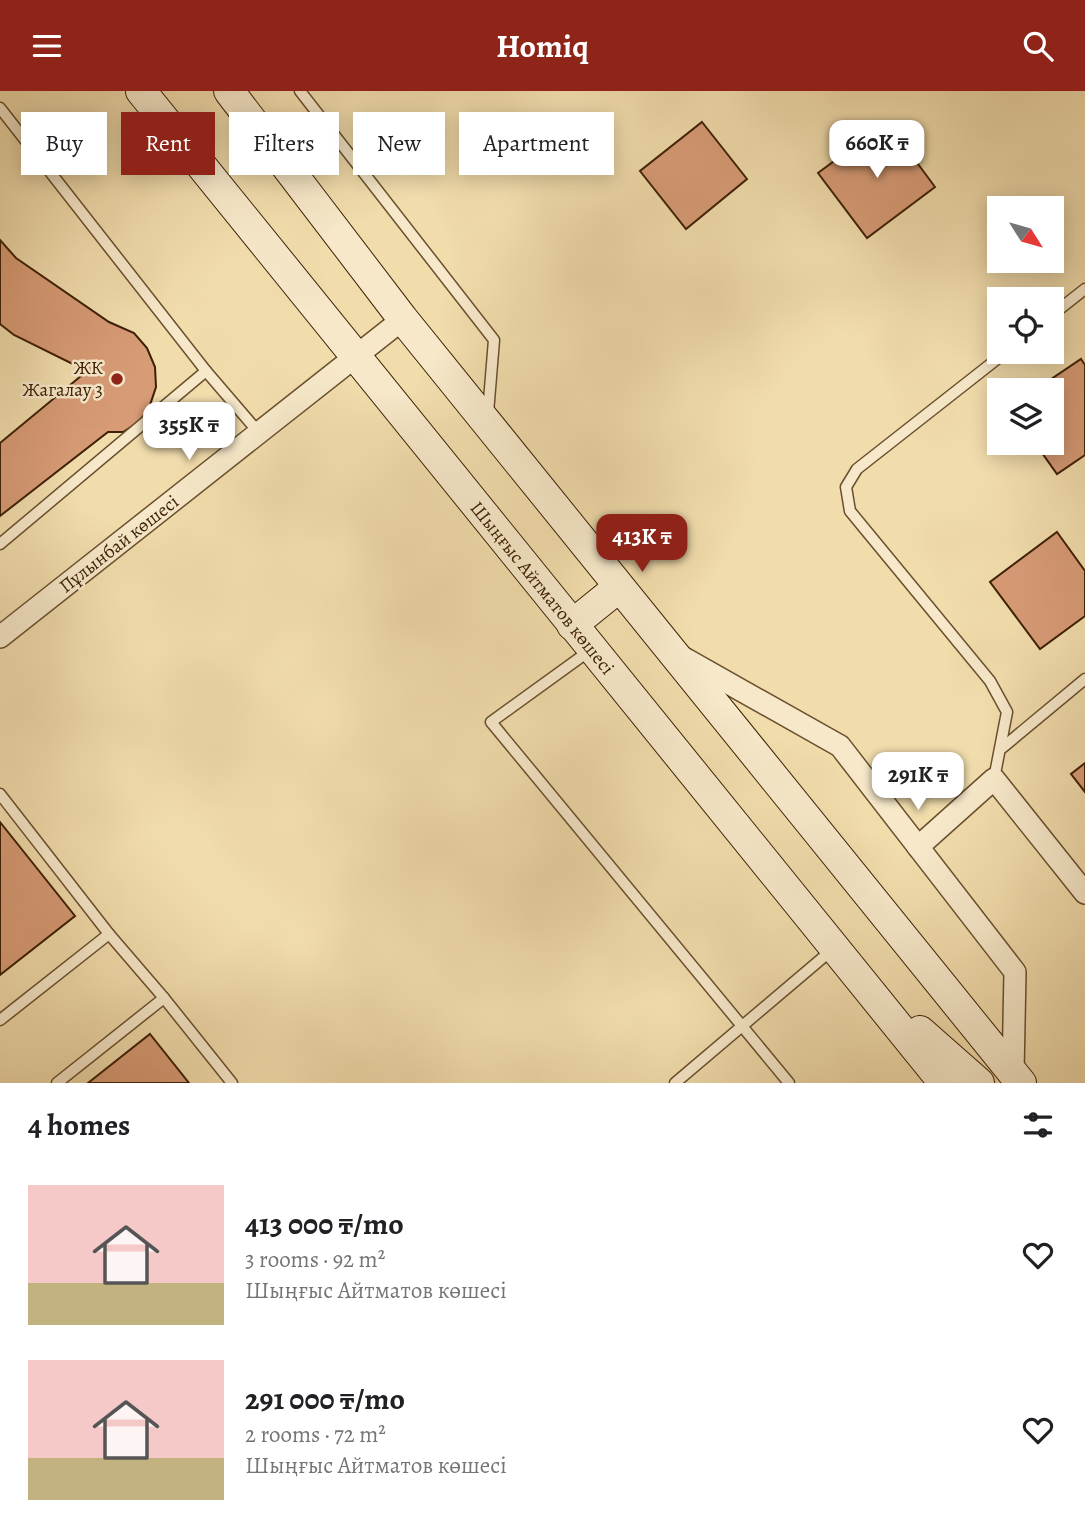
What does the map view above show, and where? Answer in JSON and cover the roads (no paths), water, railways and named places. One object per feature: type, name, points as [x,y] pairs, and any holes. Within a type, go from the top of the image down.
[{"type":"main road","name":"Шыңғыс Айтматов көшесі","points":[[141,91],[944,1083]]},
{"type":"main road","points":[[229,91],[403,319],[1017,1078]]},
{"type":"main road","points":[[572,625],[620,586]]},
{"type":"main road","points":[[884,1008],[923,1034],[979,1083]]},
{"type":"street","name":"Пұлынбай көшесі","points":[[0,637],[403,319]]},
{"type":"street","points":[[671,651],[840,746],[1015,972],[1017,1078]]},
{"type":"street","points":[[918,847],[994,779],[1084,889]]},
{"type":"lane","points":[[300,91],[495,341],[487,423]]},
{"type":"lane","points":[[0,109],[206,371],[260,434]]},
{"type":"lane","points":[[1064,306],[1085,289]]},
{"type":"lane","points":[[991,364],[857,469],[846,487],[850,511],[990,681],[1007,712],[994,779]]},
{"type":"lane","points":[[0,544],[206,371]]},
{"type":"lane","points":[[592,649],[491,722],[789,1083]]},
{"type":"lane","points":[[1002,748],[1085,679]]},
{"type":"lane","points":[[0,794],[109,934],[232,1083]]},
{"type":"lane","points":[[0,1020],[109,934]]},
{"type":"lane","points":[[675,1083],[835,947]]},
{"type":"lane","points":[[57,1083],[164,998]]},
{"type":"place","name":"ЖК Жагалау 3","points":[[117,379]]}]
